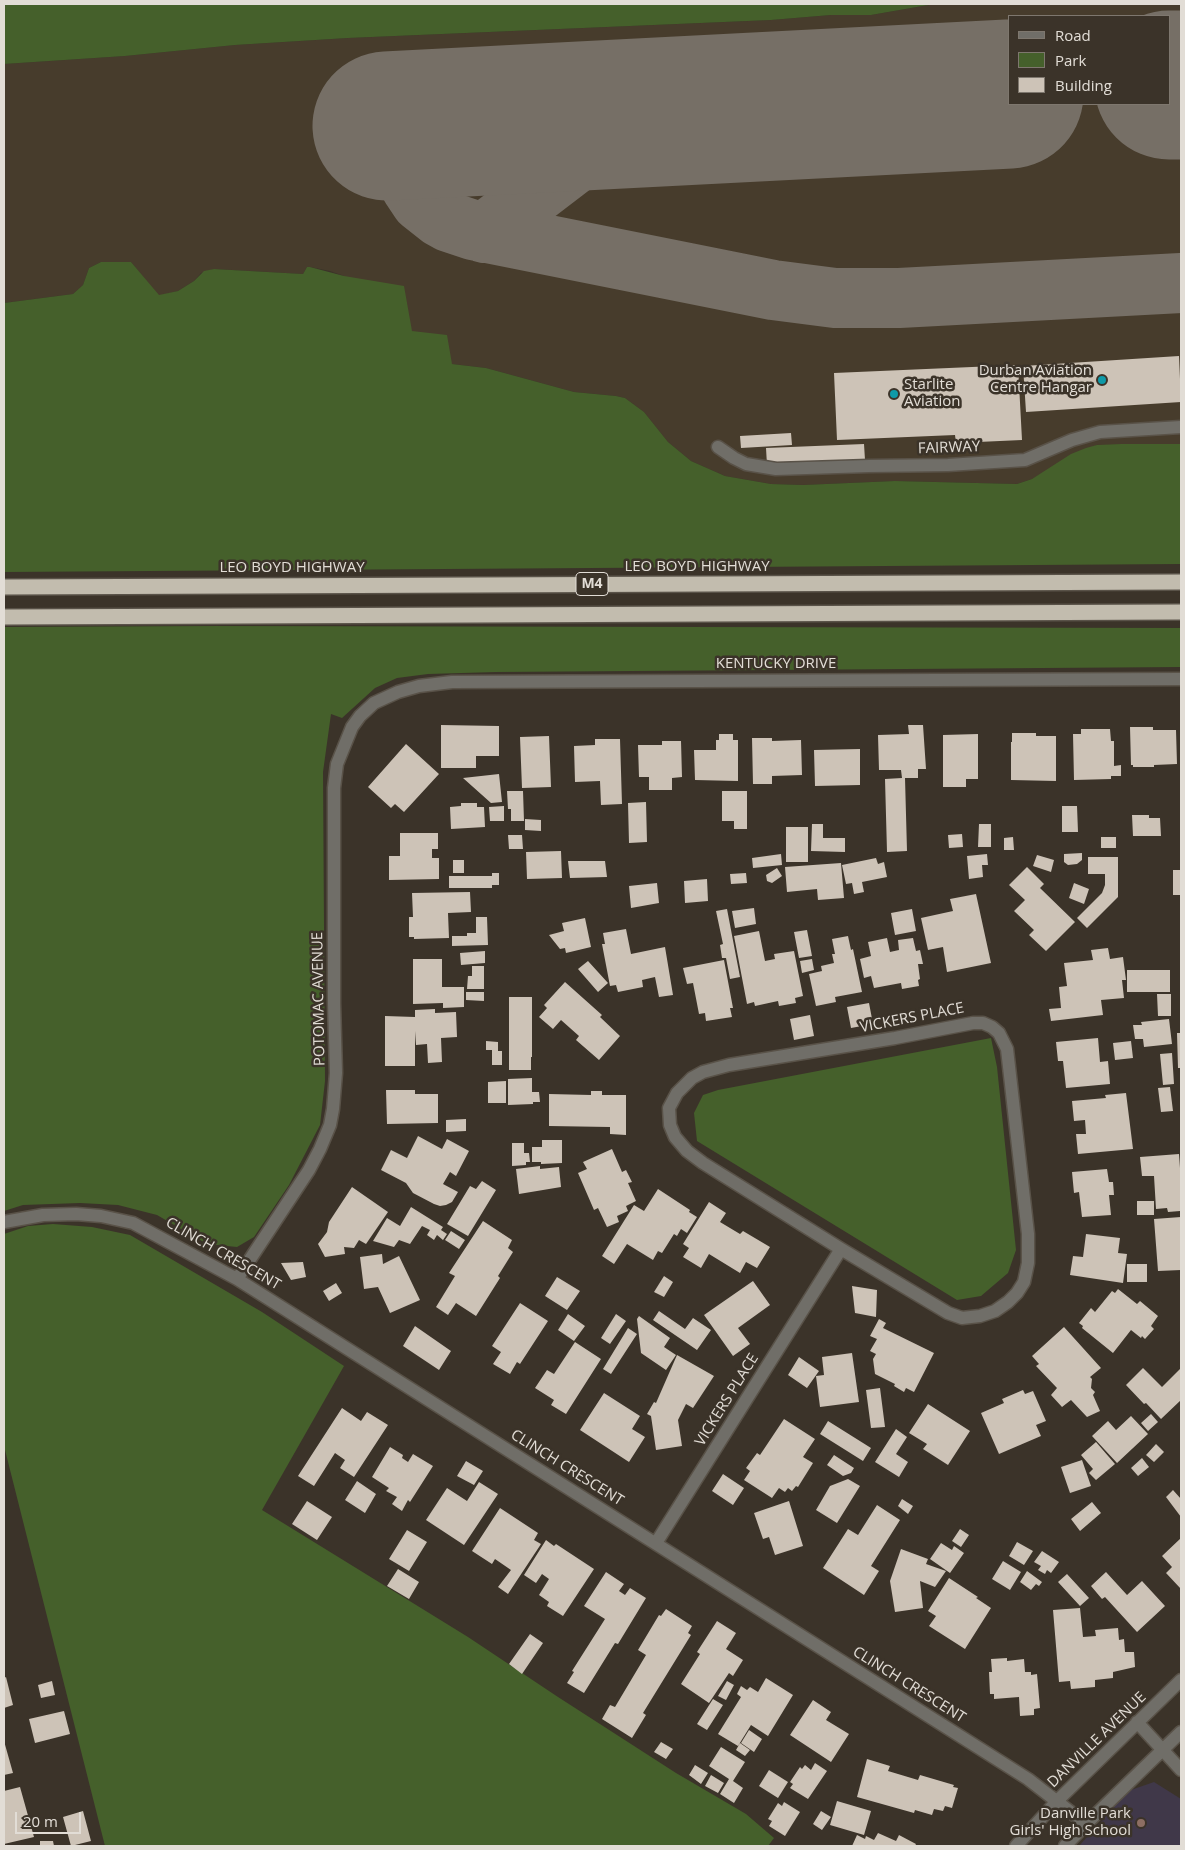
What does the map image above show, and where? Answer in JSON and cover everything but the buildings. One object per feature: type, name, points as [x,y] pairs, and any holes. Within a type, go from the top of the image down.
[{"type":"highway","name":"LEO BOYD HIGHWAY","points":[[4,587],[1181,582]]},
{"type":"highway","name":"M4","points":[[4,617],[1181,612]]},
{"type":"street","name":"FAIRWAY","points":[[718,447],[746,464],[776,469],[948,466],[1025,460],[1072,440],[1100,432],[1181,427]]},
{"type":"street","name":"KENTUCKY DRIVE","points":[[374,703],[398,692],[419,686],[452,682],[1181,679]]},
{"type":"street","name":"POTOMAC AVENUE","points":[[237,1278],[309,1170],[330,1125],[336,1073],[334,1003],[334,788],[337,764],[352,727],[360,716],[374,703]]},
{"type":"street","name":"VICKERS PLACE","points":[[973,1023],[983,1023],[992,1027],[1004,1040],[1007,1049],[1028,1234],[1028,1263],[1024,1282],[1018,1293],[995,1310],[980,1316],[962,1318],[948,1314],[841,1249],[703,1163],[688,1151],[675,1138],[670,1125],[669,1108],[677,1093],[692,1078],[703,1072],[730,1065],[896,1038],[973,1023]]},
{"type":"street","name":"CLINCH CRESCENT","points":[[4,1222],[43,1215],[76,1214],[101,1216],[133,1223],[237,1278],[1028,1779],[1086,1824]]},
{"type":"street","name":"VICKERS PLACE","points":[[656,1543],[841,1249]]},
{"type":"street","name":"DANVILLE AVENUE","points":[[1016,1846],[1057,1801],[1181,1680]]},
{"type":"street","points":[[1137,1722],[1181,1770]]},
{"type":"street","points":[[1065,1846],[1181,1732]]},
{"type":"shaded area","points":[[934,4],[1181,4],[1181,444],[1097,445],[1032,479],[1017,484],[895,481],[803,485],[771,484],[725,476],[691,461],[668,442],[644,412],[625,398],[574,392],[486,368],[452,364],[344,276],[330,271],[310,267],[307,267],[303,274],[214,269],[201,273],[194,281],[178,291],[159,296],[131,262],[101,262],[89,268],[83,285],[73,294],[4,303],[4,64],[125,56],[235,45],[348,38],[771,20],[831,15],[871,15]]},
{"type":"shaded area","name":"Danville Park Girls' High School","points":[[1154,1782],[1181,1799],[1181,1846],[1079,1846],[1128,1791]]},
{"type":"green space","points":[[4,4],[934,4],[871,15],[831,15],[771,20],[348,38],[235,45],[125,56],[4,64]]},
{"type":"green space","points":[[101,262],[131,262],[159,295],[178,291],[194,281],[204,271],[214,269],[303,274],[307,267],[310,267],[344,276],[404,286],[412,331],[447,335],[452,364],[486,368],[574,392],[625,398],[644,412],[668,442],[691,461],[725,476],[771,484],[803,485],[895,481],[1017,484],[1032,479],[1071,454],[1097,445],[1181,444],[1181,564],[4,572],[4,303],[73,294],[83,285],[89,268]]},
{"type":"green space","points":[[4,627],[1181,628],[1181,667],[496,672],[428,674],[397,678],[375,688],[342,718],[331,714],[323,772],[325,1081],[320,1125],[289,1185],[254,1237],[237,1247],[207,1244],[157,1215],[118,1205],[80,1203],[23,1205],[4,1211]]},
{"type":"green space","points":[[991,1038],[997,1067],[1016,1250],[1008,1273],[981,1296],[957,1300],[697,1141],[694,1113],[703,1095],[718,1090]]},
{"type":"green space","points":[[53,1224],[92,1227],[130,1235],[262,1312],[344,1366],[262,1510],[468,1637],[676,1773],[746,1814],[774,1838],[768,1846],[105,1846],[4,1446],[4,1234],[28,1226]]},
{"type":"taxiway","points":[[484,233],[641,113]]},
{"type":"taxiway","points":[[403,126],[406,174],[411,187],[421,202],[449,222],[473,230],[773,290],[835,298],[899,298],[1181,283]]},
{"type":"runway","points":[[1170,85],[1181,85]]},
{"type":"runway","points":[[387,126],[1008,94]]},
{"type":"place","name":"Durban Aviation Centre Hangar","points":[[1102,380]]},
{"type":"place","name":"Starlite Aviation","points":[[894,394]]},
{"type":"place","name":"Danville Park Girls' High School","points":[[1141,1823]]}]
